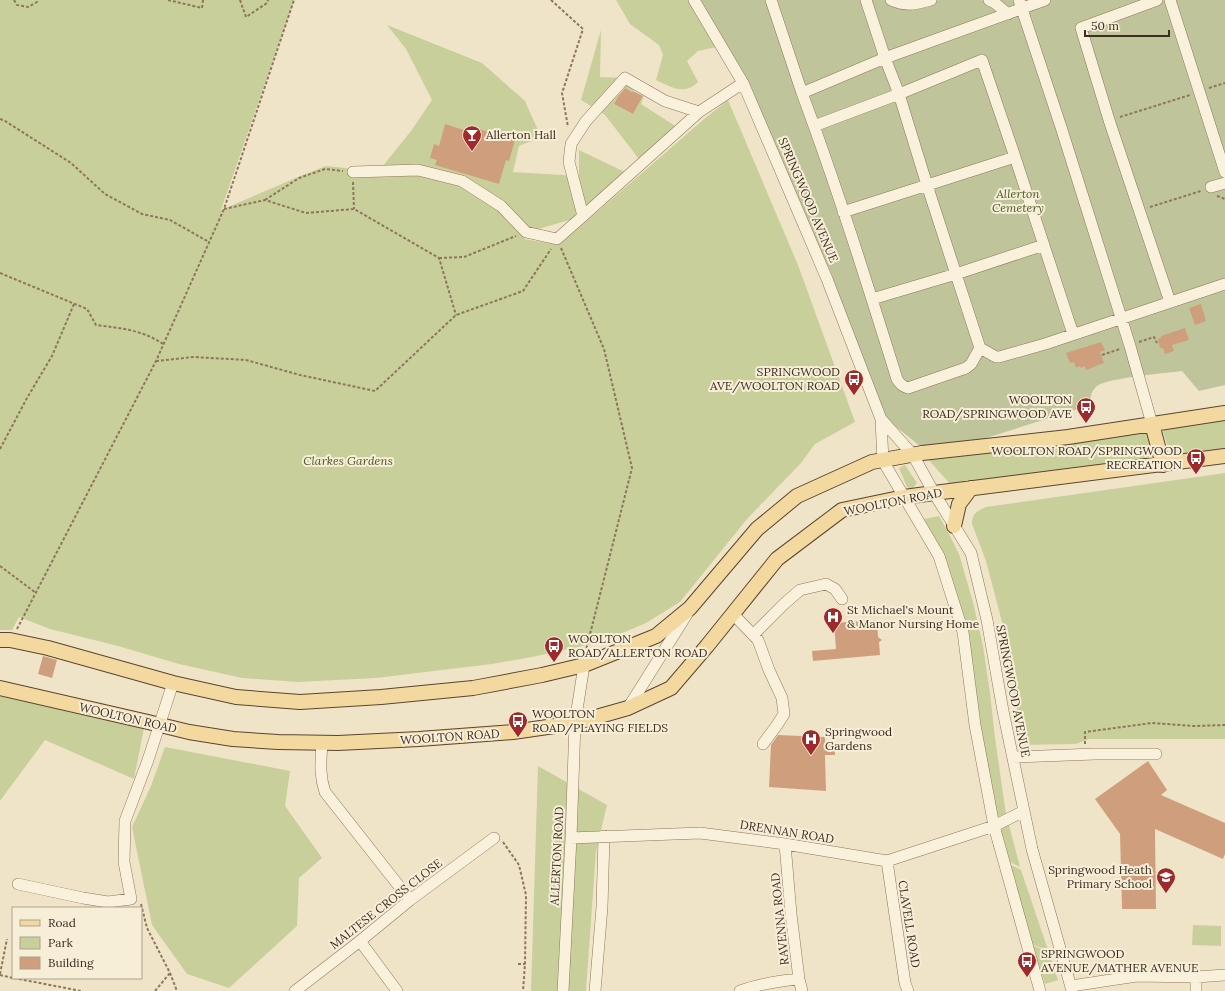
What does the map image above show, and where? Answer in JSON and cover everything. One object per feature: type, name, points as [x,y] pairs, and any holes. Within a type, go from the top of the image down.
[{"type":"main road","points":[[5,640],[48,648],[173,683],[236,697],[300,702],[381,697],[473,688],[542,675],[584,665],[656,636],[690,608],[757,529],[797,496],[872,462],[966,448],[1068,437],[1225,413]]},
{"type":"main road","points":[[1152,424],[1163,465]]},
{"type":"main road","name":"WOOLTON ROAD","points":[[0,688],[189,732],[233,739],[278,742],[362,742],[513,732],[575,723],[628,708],[671,688],[777,559],[842,510],[904,497],[1225,456]]},
{"type":"main road","points":[[954,526],[959,504],[971,488]]},
{"type":"street","name":"SPRINGWOOD AVENUE","points":[[694,0],[742,83],[827,279],[881,419],[883,461],[939,556],[963,632],[975,724],[994,826],[1040,991]]},
{"type":"street","points":[[771,0],[872,299],[897,379],[903,387],[908,388],[966,368],[971,364],[980,348]]},
{"type":"street","points":[[866,0],[885,58],[899,94],[926,185],[980,348],[999,357],[1225,284]]},
{"type":"street","points":[[891,0],[907,5],[918,4],[931,0]]},
{"type":"street","points":[[989,0],[1008,14]]},
{"type":"street","points":[[802,93],[885,58],[1008,14],[1023,3],[1045,0]]},
{"type":"street","points":[[1157,0],[1081,28],[1170,302]]},
{"type":"street","points":[[1170,0],[1225,172]]},
{"type":"street","points":[[1023,3],[1130,346],[1152,424]]},
{"type":"street","points":[[814,126],[899,94],[982,60],[1073,334]]},
{"type":"street","points":[[583,216],[569,162],[571,144],[586,121],[625,78],[665,101],[699,112]]},
{"type":"street","points":[[353,172],[418,170],[462,181],[501,206],[526,232],[557,239],[699,112],[742,83]]},
{"type":"street","points":[[843,212],[1015,157]]},
{"type":"street","points":[[1211,187],[1225,183]]},
{"type":"street","points":[[872,299],[956,274],[1044,245]]},
{"type":"street","name":"SPRINGWOOD AVENUE","points":[[881,419],[913,455],[934,493],[971,553],[987,620],[1032,849],[1071,988]]},
{"type":"street","points":[[754,635],[800,590],[826,584],[835,589],[842,600]]},
{"type":"street","points":[[628,708],[690,608]]},
{"type":"street","points":[[733,614],[758,640],[769,670],[782,698],[784,714],[763,744]]},
{"type":"street","name":"ALLERTON ROAD","points":[[563,991],[575,723],[584,665]]},
{"type":"street","points":[[18,884],[108,902],[131,899],[124,862],[125,822],[143,775],[173,683]]},
{"type":"street","points":[[322,742],[320,766],[321,780],[325,792],[410,900]]},
{"type":"street","points":[[1013,757],[1095,754],[1156,754]]},
{"type":"street","name":"DRENNAN ROAD","points":[[571,838],[700,833],[785,844],[887,861],[994,826],[1024,811]]},
{"type":"street","points":[[595,991],[602,907],[604,836]]},
{"type":"street","name":"MALTESE CROSS CLOSE","points":[[295,991],[410,900],[494,838]]},
{"type":"street","name":"RAVENNA ROAD","points":[[785,844],[791,914],[799,979],[802,991]]},
{"type":"street","name":"CLAVELL ROAD","points":[[887,861],[905,983],[908,991]]},
{"type":"street","points":[[360,941],[397,991]]},
{"type":"street","points":[[1071,988],[1137,976],[1196,977],[1225,975]]},
{"type":"street","points":[[1196,977],[1196,991]]},
{"type":"street","points":[[740,991],[757,985],[799,979]]},
{"type":"path","points":[[14,0],[17,5],[28,7],[37,2],[37,0]]},
{"type":"path","points":[[168,0],[202,8],[203,0]]},
{"type":"path","points":[[240,0],[246,17],[267,3],[268,0]]},
{"type":"path","points":[[5,640],[36,593],[156,361],[224,209],[294,0]]},
{"type":"path","points":[[548,0],[552,0],[583,29],[562,93],[571,144]]},
{"type":"path","points":[[1110,120],[1225,83]]},
{"type":"path","points":[[0,119],[71,163],[105,194],[142,214],[170,220],[209,242]]},
{"type":"path","points":[[224,209],[265,200],[299,178],[325,169],[353,172],[354,209]]},
{"type":"path","points":[[1139,210],[1211,187]]},
{"type":"path","points":[[265,200],[306,213],[354,209],[439,258],[464,257],[526,232]]},
{"type":"path","points":[[156,361],[194,357],[246,360],[300,375],[375,391],[456,315],[523,291],[557,239]]},
{"type":"path","points":[[557,239],[604,349],[632,468],[587,645],[584,665]]},
{"type":"path","points":[[439,258],[456,315]]},
{"type":"path","points":[[0,273],[87,309],[96,325],[137,332],[163,344]]},
{"type":"path","points":[[0,449],[27,398],[52,356],[74,304]]},
{"type":"path","points":[[1102,355],[1154,337],[1157,343]]},
{"type":"path","points":[[0,566],[36,593]]},
{"type":"path","points":[[1079,746],[1086,744],[1085,732],[1152,723],[1194,726],[1225,725]]},
{"type":"path","points":[[494,838],[498,835],[519,865],[526,894],[523,991]]},
{"type":"path","points":[[131,899],[140,896],[147,928],[170,973],[177,991]]},
{"type":"path","points":[[8,939],[0,974],[12,977]]},
{"type":"path","points":[[518,964],[525,964]]},
{"type":"path","points":[[155,991],[170,973]]},
{"type":"path","points":[[19,979],[81,991]]},
{"type":"green space","name":"Clarkes Gardens","points":[[0,0],[294,0],[221,210],[326,166],[355,169],[382,167],[411,131],[432,100],[406,49],[387,25],[482,63],[525,101],[541,137],[519,146],[513,172],[579,176],[579,150],[629,174],[583,216],[535,230],[524,239],[559,245],[728,100],[798,265],[855,422],[815,444],[801,463],[747,519],[680,602],[646,623],[620,634],[587,645],[492,664],[376,678],[298,682],[242,678],[179,664],[118,646],[50,629],[19,617],[12,630],[0,630]]},
{"type":"green space","points":[[616,0],[721,0],[740,42],[698,51],[687,61],[698,82],[688,89],[677,89],[656,80],[663,55],[659,45],[630,24]]},
{"type":"green space","name":"Allerton Cemetery","points":[[700,0],[1225,0],[1225,385],[1199,391],[1182,371],[1137,376],[1112,381],[1103,383],[1093,390],[1090,405],[983,439],[920,446],[884,417],[832,276],[747,79]]},
{"type":"green space","points":[[601,30],[600,77],[625,78],[637,85],[632,92],[622,87],[614,104],[633,114],[646,90],[641,104],[680,129],[642,163],[605,115],[581,100]]},
{"type":"green space","points":[[1225,419],[1225,450],[1172,456],[1170,453],[1163,432],[1165,428]]},
{"type":"green space","points":[[1151,430],[1155,458],[950,484],[927,458]]},
{"type":"green space","points":[[905,465],[917,483],[912,489],[907,487],[899,468]]},
{"type":"green space","points":[[1225,473],[1225,739],[1089,739],[1076,744],[1018,745],[1017,710],[1009,649],[986,561],[972,524],[974,515],[986,507]]},
{"type":"green space","points":[[939,516],[959,554],[973,602],[983,646],[1006,814],[995,818],[980,732],[973,666],[960,610],[946,560],[924,519]]},
{"type":"green space","points":[[0,692],[144,728],[134,779],[45,740],[0,801]]},
{"type":"green space","points":[[165,747],[290,771],[285,806],[322,858],[299,878],[297,926],[229,988],[187,974],[152,925],[132,827],[151,786]]},
{"type":"green space","points":[[538,766],[607,805],[596,851],[586,991],[531,991]]},
{"type":"green space","points":[[1008,824],[1020,867],[1004,859],[997,827]]},
{"type":"green space","points":[[1004,861],[1021,870],[1048,950],[1031,944]]},
{"type":"green space","points":[[1193,925],[1221,926],[1221,946],[1192,945]]},
{"type":"green space","points":[[1032,945],[1049,952],[1058,980],[1045,984]]},
{"type":"building","points":[[625,88],[643,96],[633,114],[614,104],[618,96]]},
{"type":"building","name":"Allerton Hall","points":[[445,124],[467,131],[469,126],[515,140],[509,161],[506,160],[499,184],[435,165],[437,160],[430,158],[434,144],[439,146]]},
{"type":"building","points":[[1201,304],[1206,321],[1195,325],[1189,308]]},
{"type":"building","points":[[1185,328],[1189,340],[1172,345],[1174,351],[1165,354],[1163,348],[1160,348],[1158,339],[1161,336]]},
{"type":"building","points":[[1101,342],[1105,350],[1100,352],[1104,363],[1086,370],[1085,366],[1076,368],[1074,362],[1070,363],[1066,353]]},
{"type":"building","points":[[877,620],[878,637],[882,640],[879,642],[880,655],[813,661],[812,651],[836,649],[834,623]]},
{"type":"building","points":[[43,656],[57,660],[52,678],[38,674]]},
{"type":"building","points":[[778,735],[825,737],[825,744],[835,744],[835,755],[825,755],[826,791],[769,787],[771,745]]},
{"type":"building","points":[[1148,761],[1167,790],[1161,795],[1225,823],[1225,854],[1223,859],[1155,829],[1156,909],[1122,909],[1120,834],[1095,799]]},
{"type":"place","name":"Allerton Hall","points":[[472,152]]},
{"type":"place","name":"SPRINGWOOD AVE/WOOLTON ROAD","points":[[854,396]]},
{"type":"place","name":"WOOLTON ROAD/SPRINGWOOD AVE","points":[[1086,424]]},
{"type":"place","name":"WOOLTON ROAD/SPRINGWOOD RECREATION","points":[[1196,475]]},
{"type":"place","name":"St Michael's Mount & Manor Nursing Home","points":[[833,634]]},
{"type":"place","name":"WOOLTON ROAD/ALLERTON ROAD","points":[[554,663]]},
{"type":"place","name":"WOOLTON ROAD/PLAYING FIELDS","points":[[518,738]]},
{"type":"place","name":"Springwood Gardens","points":[[811,756]]},
{"type":"place","name":"Springwood Heath Primary School","points":[[1166,894]]},
{"type":"place","name":"SPRINGWOOD AVENUE/MATHER AVENUE","points":[[1027,978]]}]
